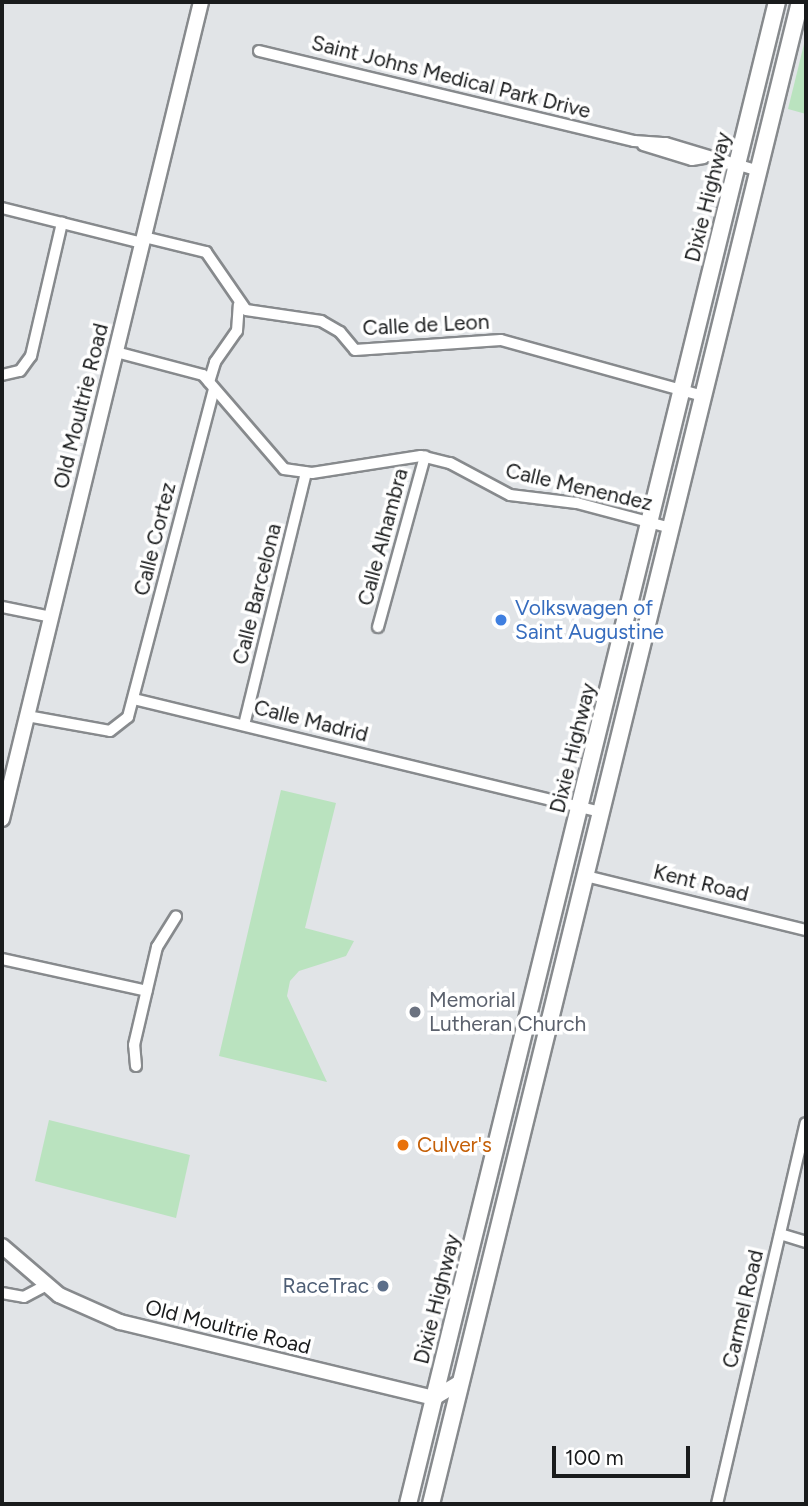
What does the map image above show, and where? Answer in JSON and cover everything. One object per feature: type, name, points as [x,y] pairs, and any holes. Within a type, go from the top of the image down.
[{"type":"main road","name":"Old Moultrie Road","points":[[2,820],[201,2]]},
{"type":"main road","name":"Dixie Highway","points":[[408,1504],[777,2]]},
{"type":"main road","points":[[431,1504],[800,2]]},
{"type":"main road","name":"Old Moultrie Road","points":[[2,1246],[45,1286],[120,1322],[434,1398]]},
{"type":"main road","points":[[434,1398],[461,1382]]},
{"type":"street","name":"Saint Johns Medical Park Drive","points":[[259,51],[634,141],[666,143],[705,158],[759,171]]},
{"type":"street","points":[[2,208],[62,223],[206,251],[239,305],[237,331],[215,362],[211,385]]},
{"type":"street","points":[[2,375],[20,372],[31,356],[62,223]]},
{"type":"street","name":"Calle de Leon","points":[[239,305],[252,313],[321,321],[340,332],[355,350],[502,340],[704,396]]},
{"type":"street","name":"Calle Menendez","points":[[116,352],[199,373],[274,461],[284,469],[306,473],[425,456],[450,463],[510,495],[577,503],[671,528]]},
{"type":"street","name":"Calle Cortez","points":[[134,699],[211,385]]},
{"type":"street","name":"Calle Alhambra","points":[[378,627],[425,456]]},
{"type":"street","name":"Calle Barcelona","points":[[244,725],[306,473]]},
{"type":"street","points":[[2,607],[51,617]]},
{"type":"street","points":[[27,716],[110,731],[128,718],[134,699]]},
{"type":"street","name":"Calle Madrid","points":[[134,699],[602,812]]},
{"type":"street","name":"Kent Road","points":[[586,876],[806,930]]},
{"type":"street","points":[[136,1066],[134,1045],[158,947],[176,917]]},
{"type":"street","points":[[2,959],[147,991]]},
{"type":"street","points":[[508,1099],[534,1088]]},
{"type":"street","name":"Carmel Road","points":[[717,1504],[806,1123]]},
{"type":"street","points":[[780,1234],[806,1242]]},
{"type":"street","points":[[2,1293],[24,1297],[45,1286]]},
{"type":"green space","points":[[806,36],[806,114],[788,109]]},
{"type":"green space","points":[[281,790],[336,803],[305,928],[354,941],[346,956],[299,971],[290,981],[287,996],[327,1082],[219,1056]]},
{"type":"green space","points":[[49,1120],[190,1155],[176,1218],[35,1181]]},
{"type":"place","name":"Volkswagen of Saint Augustine","points":[[501,620]]},
{"type":"place","name":"Memorial Lutheran Church","points":[[415,1012]]},
{"type":"place","name":"Culver's","points":[[403,1145]]},
{"type":"place","name":"RaceTrac","points":[[383,1286]]}]
